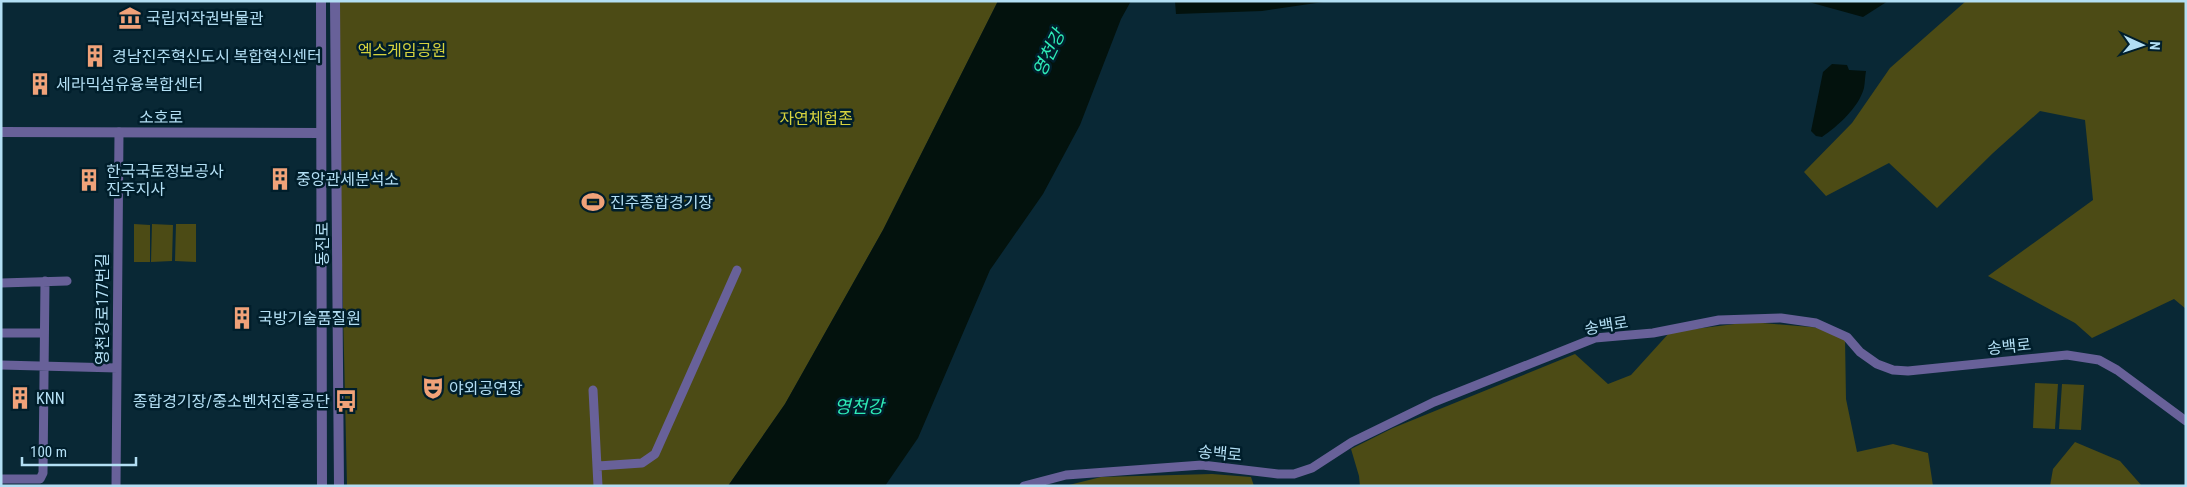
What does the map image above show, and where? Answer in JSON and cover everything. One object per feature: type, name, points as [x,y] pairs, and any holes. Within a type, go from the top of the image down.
[{"type":"street","name":"동진로","points":[[321,1],[322,486]]},
{"type":"street","name":"동진로","points":[[335,1],[339,486]]},
{"type":"street","name":"소호로","points":[[1,132],[321,133]]},
{"type":"street","name":"영천강로177번길","points":[[116,486],[119,132]]},
{"type":"street","points":[[598,466],[642,464],[655,454],[737,270]]},
{"type":"street","points":[[1,479],[40,479],[43,474],[45,281]]},
{"type":"street","points":[[1,283],[67,281]]},
{"type":"street","name":"송백로","points":[[1024,486],[1066,475],[1202,465],[1278,474],[1294,474],[1312,468],[1352,442],[1434,402],[1595,338],[1653,333],[1701,323],[1746,318],[1780,318],[1816,323],[1848,337],[1860,352],[1877,364],[1893,370],[1917,370],[2067,355],[2099,360],[2117,370],[2186,421]]},
{"type":"street","points":[[1,334],[44,334]]},
{"type":"street","points":[[1,365],[117,368]]},
{"type":"street","points":[[593,390],[598,486]]},
{"type":"green space","points":[[336,1],[998,1],[883,230],[785,404],[728,486],[347,486]]},
{"type":"green space","points":[[1966,1],[2186,1],[2186,309],[2174,299],[2092,338],[2075,323],[1988,276],[2093,200],[2085,120],[2040,111],[1993,153],[1937,208],[1889,163],[1826,196],[1804,172],[1852,123],[1890,68]]},
{"type":"green space","points":[[134,224],[150,225],[150,262],[134,262]]},
{"type":"green space","points":[[152,224],[173,225],[172,261],[151,262]]},
{"type":"green space","points":[[176,224],[196,224],[196,262],[175,261]]},
{"type":"green space","points":[[1751,322],[1822,328],[1845,338],[1846,399],[1857,452],[1893,444],[1928,453],[1933,486],[1360,486],[1351,449],[1393,428],[1575,354],[1608,384],[1631,375],[1670,332]]},
{"type":"green space","points":[[2035,383],[2058,384],[2055,429],[2033,428]]},
{"type":"green space","points":[[2062,384],[2084,385],[2081,430],[2059,429]]},
{"type":"green space","points":[[2075,442],[2120,461],[2142,486],[2050,486],[2053,469]]},
{"type":"green space","points":[[1212,474],[1251,477],[1254,486],[1065,486],[1101,477]]},
{"type":"water","name":"영천강","points":[[998,1],[1131,1],[1121,19],[1080,125],[1043,194],[990,270],[918,438],[885,486],[728,486],[785,404],[883,230]]},
{"type":"water","points":[[1175,1],[1330,1],[1262,11],[1176,14]]},
{"type":"water","points":[[1805,1],[1888,1],[1863,17]]},
{"type":"water","points":[[1832,64],[1847,65],[1849,70],[1866,71],[1864,88],[1858,102],[1841,122],[1822,137],[1816,136],[1811,131],[1823,72]]},
{"type":"place","name":"국립저작권박물관","points":[[130,18]]},
{"type":"place","name":"경남진주혁신도시 복합혁신센터","points":[[95,56]]},
{"type":"place","name":"세라믹섬유융복합센터","points":[[40,84]]},
{"type":"place","name":"중앙관세분석소","points":[[280,179]]},
{"type":"place","name":"한국국토정보공사 진주지사","points":[[89,180]]},
{"type":"place","name":"진주종합경기장","points":[[593,202]]},
{"type":"place","name":"국방기술품질원","points":[[242,318]]},
{"type":"place","name":"야외공연장","points":[[433,388]]},
{"type":"place","name":"KNN","points":[[20,398]]},
{"type":"place","name":"종합경기장/중소벤처진흥공단","points":[[346,401]]},
{"type":"park label","name":"엑스게임공원","points":[[402,50]]},
{"type":"park label","name":"자연체험존","points":[[816,118]]}]
